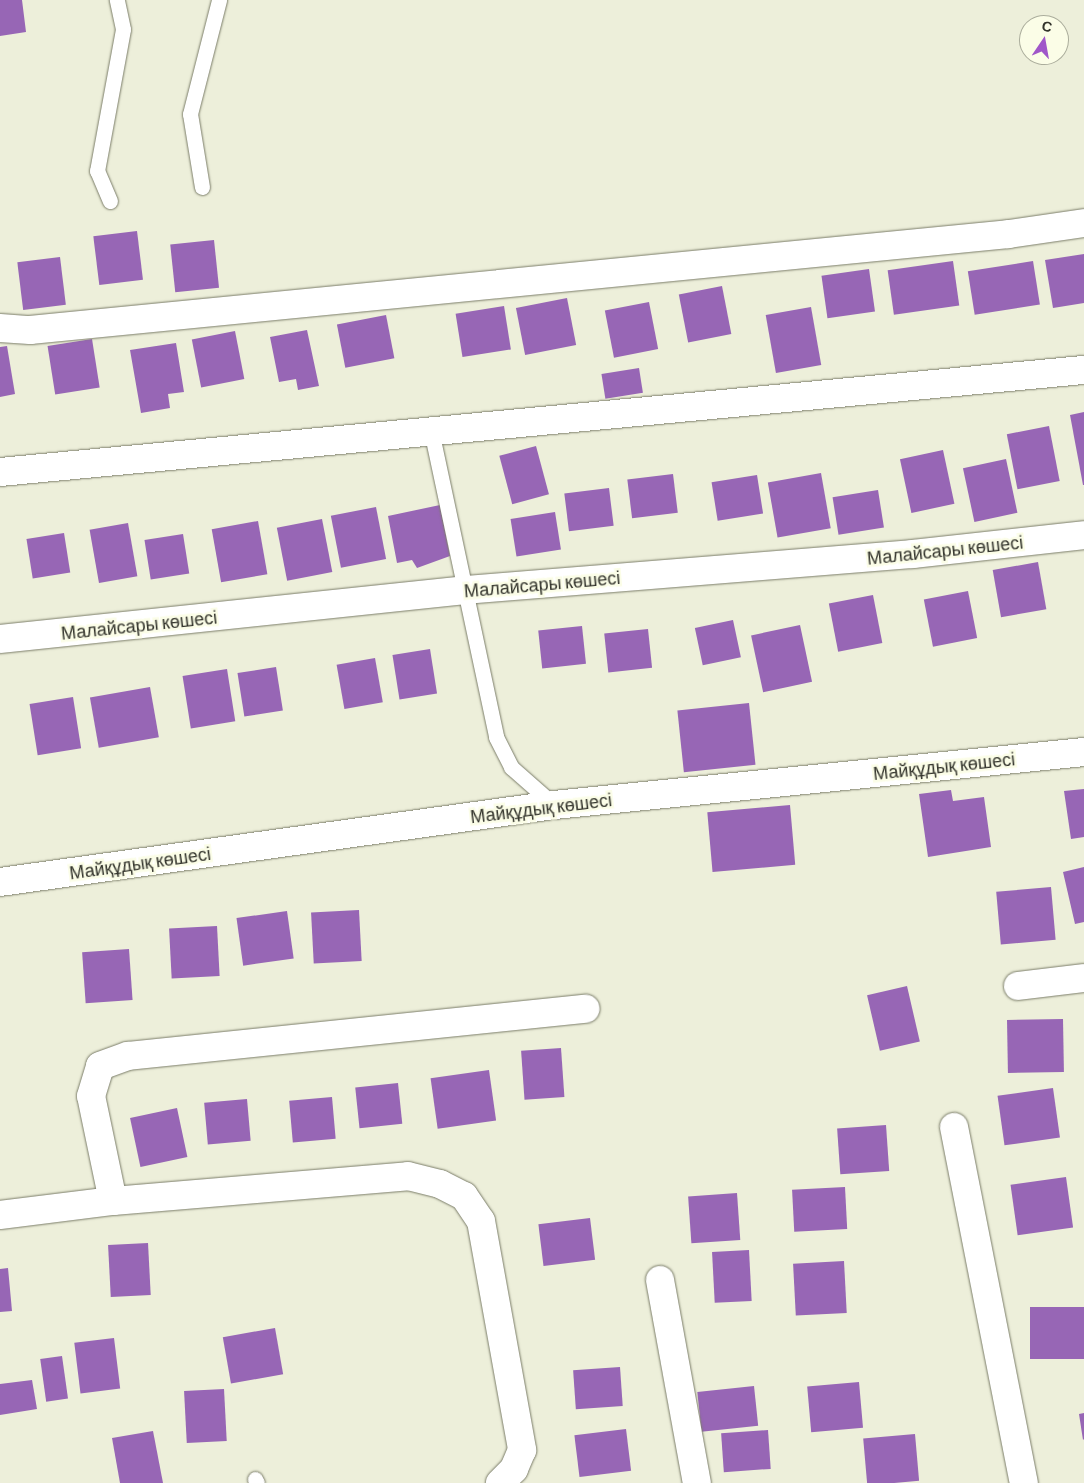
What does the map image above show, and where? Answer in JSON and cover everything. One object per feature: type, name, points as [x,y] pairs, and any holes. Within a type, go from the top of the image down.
[{"type":"street","points":[[0,328],[30,330],[1009,234],[1084,223]]},
{"type":"street","points":[[0,472],[1084,370]]},
{"type":"street","name":"Малайсары көшесі","points":[[0,639],[465,590],[913,554],[1084,535]]},
{"type":"street","name":"Майқұдық көшесі","points":[[0,882],[554,805],[1084,752]]},
{"type":"street","points":[[1018,986],[1084,978]]},
{"type":"street","points":[[113,1201],[91,1096],[100,1066],[128,1056],[586,1009]]},
{"type":"street","points":[[954,1127],[1024,1483]]},
{"type":"street","points":[[0,1215],[113,1201],[408,1176],[440,1184],[464,1196],[482,1221],[522,1450],[514,1469],[500,1483]]},
{"type":"street","points":[[660,1280],[697,1483]]},
{"type":"lane","points":[[110,201],[98,171],[123,29],[117,0]]},
{"type":"lane","points":[[202,187],[190,114],[219,0]]},
{"type":"lane","points":[[431,430],[496,737],[511,767],[554,805]]},
{"type":"building","points":[[0,0],[22,0],[26,32],[0,36]]},
{"type":"building","points":[[137,231],[143,280],[99,285],[93,236]]},
{"type":"building","points":[[214,240],[219,288],[175,292],[170,245]]},
{"type":"building","points":[[1084,254],[1084,303],[1053,308],[1045,260]]},
{"type":"building","points":[[60,257],[66,305],[23,310],[17,262]]},
{"type":"building","points":[[953,261],[959,306],[894,315],[888,270]]},
{"type":"building","points":[[1033,261],[1040,304],[975,315],[968,271]]},
{"type":"building","points":[[869,269],[875,312],[827,318],[821,276]]},
{"type":"building","points":[[722,286],[731,334],[688,342],[679,294]]},
{"type":"building","points":[[567,298],[576,345],[525,355],[516,308]]},
{"type":"building","points":[[649,302],[658,349],[614,358],[605,311]]},
{"type":"building","points":[[504,306],[511,349],[462,357],[456,314]]},
{"type":"building","points":[[811,307],[821,365],[776,373],[766,315]]},
{"type":"building","points":[[386,315],[394,358],[345,368],[337,325]]},
{"type":"building","points":[[307,330],[319,386],[298,390],[296,379],[279,382],[270,337]]},
{"type":"building","points":[[235,331],[244,379],[201,387],[192,339]]},
{"type":"building","points":[[92,339],[100,387],[55,394],[48,346]]},
{"type":"building","points":[[176,343],[184,392],[168,394],[170,408],[141,413],[130,350]]},
{"type":"building","points":[[7,346],[15,394],[0,397],[0,347]]},
{"type":"building","points":[[639,368],[643,393],[605,399],[601,374]]},
{"type":"building","points":[[1084,412],[1084,485],[1083,485],[1070,415]]},
{"type":"building","points":[[1049,426],[1060,481],[1017,489],[1007,434]]},
{"type":"building","points":[[536,446],[549,494],[512,504],[499,456]]},
{"type":"building","points":[[943,450],[954,504],[911,513],[900,459]]},
{"type":"building","points":[[1006,459],[1017,513],[974,522],[963,468]]},
{"type":"building","points":[[821,473],[831,528],[778,538],[768,482]]},
{"type":"building","points":[[673,474],[678,513],[632,518],[627,480]]},
{"type":"building","points":[[757,475],[763,514],[718,521],[712,482]]},
{"type":"building","points":[[609,488],[614,526],[569,531],[564,493]]},
{"type":"building","points":[[878,490],[884,528],[839,535],[833,497]]},
{"type":"building","points":[[440,505],[450,556],[417,568],[412,560],[397,563],[388,516]]},
{"type":"building","points":[[376,507],[386,559],[341,568],[331,516]]},
{"type":"building","points":[[555,512],[561,550],[516,557],[511,519]]},
{"type":"building","points":[[322,519],[332,572],[287,581],[277,528]]},
{"type":"building","points":[[258,521],[267,574],[221,582],[212,529]]},
{"type":"building","points":[[128,523],[137,576],[99,583],[90,530]]},
{"type":"building","points":[[64,533],[70,573],[33,578],[26,539]]},
{"type":"building","points":[[183,534],[189,574],[151,580],[144,540]]},
{"type":"building","points":[[1038,562],[1046,609],[1001,617],[993,570]]},
{"type":"building","points":[[968,591],[977,638],[933,647],[924,600]]},
{"type":"building","points":[[873,595],[882,643],[838,652],[829,604]]},
{"type":"building","points":[[733,620],[741,657],[703,665],[695,628]]},
{"type":"building","points":[[800,625],[812,682],[763,692],[751,635]]},
{"type":"building","points":[[582,626],[586,664],[542,668],[538,631]]},
{"type":"building","points":[[648,629],[652,668],[608,672],[604,634]]},
{"type":"building","points":[[430,649],[437,693],[400,699],[392,655]]},
{"type":"building","points":[[375,658],[383,702],[344,709],[337,665]]},
{"type":"building","points":[[276,667],[283,710],[244,717],[237,673]]},
{"type":"building","points":[[227,669],[235,721],[191,728],[183,676]]},
{"type":"building","points":[[150,687],[159,737],[99,748],[90,698]]},
{"type":"building","points":[[73,697],[81,748],[38,755],[30,704]]},
{"type":"building","points":[[749,703],[755,765],[684,772],[677,711]]},
{"type":"building","points":[[1084,789],[1084,837],[1071,839],[1064,791]]},
{"type":"building","points":[[951,790],[953,801],[984,797],[991,847],[928,857],[919,794]]},
{"type":"building","points":[[790,805],[795,865],[713,872],[707,812]]},
{"type":"building","points":[[1084,867],[1084,922],[1075,924],[1063,872]]},
{"type":"building","points":[[1051,887],[1056,940],[1001,945],[996,892]]},
{"type":"building","points":[[359,910],[362,961],[314,963],[311,913]]},
{"type":"building","points":[[287,911],[294,959],[243,966],[236,918]]},
{"type":"building","points":[[217,926],[220,976],[172,978],[169,929]]},
{"type":"building","points":[[129,949],[133,1000],[86,1003],[82,952]]},
{"type":"building","points":[[907,986],[920,1042],[880,1051],[867,995]]},
{"type":"building","points":[[1063,1019],[1064,1072],[1008,1073],[1007,1020]]},
{"type":"building","points":[[561,1048],[564,1097],[525,1100],[521,1051]]},
{"type":"building","points":[[489,1070],[496,1121],[438,1129],[431,1078]]},
{"type":"building","points":[[398,1083],[402,1124],[360,1128],[355,1087]]},
{"type":"building","points":[[1053,1088],[1060,1138],[1005,1145],[998,1096]]},
{"type":"building","points":[[332,1097],[336,1139],[293,1143],[289,1101]]},
{"type":"building","points":[[247,1099],[251,1141],[208,1145],[204,1103]]},
{"type":"building","points":[[177,1108],[187,1157],[140,1167],[130,1118]]},
{"type":"building","points":[[886,1125],[889,1171],[840,1174],[837,1128]]},
{"type":"building","points":[[1066,1177],[1073,1228],[1018,1235],[1011,1185]]},
{"type":"building","points":[[845,1187],[847,1229],[794,1232],[792,1190]]},
{"type":"building","points":[[737,1193],[740,1240],[691,1243],[688,1196]]},
{"type":"building","points":[[590,1218],[595,1260],[544,1266],[538,1224]]},
{"type":"building","points":[[148,1243],[151,1295],[111,1297],[108,1245]]},
{"type":"building","points":[[749,1250],[752,1301],[715,1303],[712,1252]]},
{"type":"building","points":[[844,1261],[847,1313],[796,1316],[793,1264]]},
{"type":"building","points":[[8,1268],[12,1311],[0,1312],[0,1269]]},
{"type":"building","points":[[1030,1307],[1084,1307],[1084,1359],[1030,1359]]},
{"type":"building","points":[[275,1328],[283,1374],[231,1383],[223,1337]]},
{"type":"building","points":[[114,1338],[120,1389],[81,1393],[74,1343]]},
{"type":"building","points":[[62,1356],[68,1399],[46,1402],[40,1359]]},
{"type":"building","points":[[620,1367],[623,1406],[576,1409],[573,1370]]},
{"type":"building","points":[[32,1380],[37,1409],[0,1415],[0,1384]]},
{"type":"building","points":[[859,1382],[863,1428],[811,1432],[807,1387]]},
{"type":"building","points":[[754,1386],[758,1426],[701,1432],[697,1392]]},
{"type":"building","points":[[224,1389],[227,1441],[187,1443],[184,1391]]},
{"type":"building","points":[[1084,1413],[1084,1439],[1083,1440],[1079,1414]]},
{"type":"building","points":[[626,1429],[631,1471],[580,1477],[574,1435]]},
{"type":"building","points":[[768,1430],[771,1469],[724,1472],[721,1433]]},
{"type":"building","points":[[153,1431],[163,1483],[120,1483],[112,1438]]},
{"type":"building","points":[[915,1434],[919,1481],[867,1483],[863,1439]]}]
